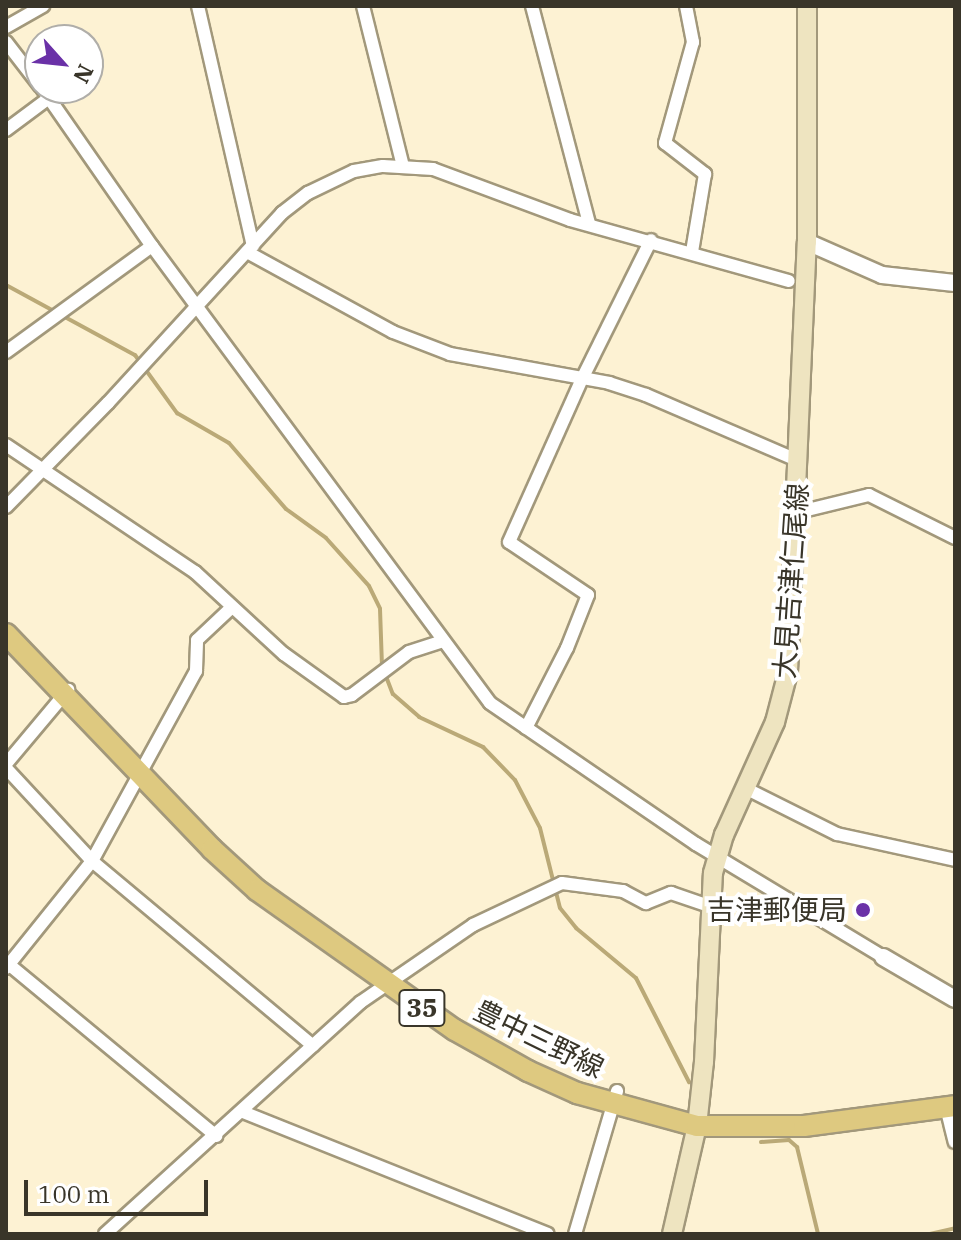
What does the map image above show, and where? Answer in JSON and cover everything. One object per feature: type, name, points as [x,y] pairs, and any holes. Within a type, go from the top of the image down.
[{"type":"main road","name":"大見吉津仁尾線","points":[[672,1234],[697,1126],[704,1062],[708,906],[717,857],[775,722],[788,672],[807,242],[807,6]]},
{"type":"main road","name":"豊中三野線","points":[[6,634],[67,691],[139,775],[257,890],[386,982],[503,1059],[577,1093],[615,1098],[697,1126],[804,1126],[951,1106]]},
{"type":"street","points":[[6,27],[43,6]]},
{"type":"street","points":[[198,6],[250,249],[393,332],[450,354],[582,379],[646,395],[799,461]]},
{"type":"street","points":[[363,6],[403,166]]},
{"type":"street","points":[[532,6],[589,224]]},
{"type":"street","points":[[686,6],[693,42],[665,143],[705,174],[692,252]]},
{"type":"street","points":[[6,42],[24,65]]},
{"type":"street","points":[[6,130],[31,104]]},
{"type":"street","points":[[53,104],[152,246],[490,703],[717,857],[955,999]]},
{"type":"street","points":[[6,507],[198,307],[282,213],[308,193],[354,171],[403,166],[433,169],[520,203],[789,281]]},
{"type":"street","points":[[526,728],[567,648],[588,595],[509,542],[582,379],[651,240]]},
{"type":"street","points":[[807,242],[882,275],[955,283]]},
{"type":"street","points":[[6,352],[152,246]]},
{"type":"street","points":[[6,445],[195,572],[284,654],[344,697],[352,695],[409,652],[442,641]]},
{"type":"street","points":[[795,513],[869,495],[955,538]]},
{"type":"street","points":[[216,1136],[7,965],[92,861],[196,671],[197,640],[232,607]]},
{"type":"street","points":[[67,691],[6,766],[92,861],[313,1046]]},
{"type":"street","points":[[745,788],[837,834],[955,860]]},
{"type":"street","points":[[105,1234],[386,982],[473,925],[562,883],[623,891],[646,903],[671,893],[708,906]]},
{"type":"street","points":[[575,1234],[615,1098]]},
{"type":"street","points":[[951,1106],[955,1142]]},
{"type":"street","points":[[243,1112],[548,1234]]},
{"type":"waterway","points":[[6,285],[135,355],[177,413],[229,443],[286,509],[326,538],[369,586],[380,609],[382,666],[393,694],[419,717],[483,747],[515,780],[540,828],[560,908],[576,928],[636,978],[689,1082]]},
{"type":"waterway","points":[[761,1142],[789,1140],[797,1147],[818,1234]]},
{"type":"waterway","points":[[930,1234],[955,1228]]},
{"type":"place","name":"吉津郵便局","points":[[863,910]]}]
